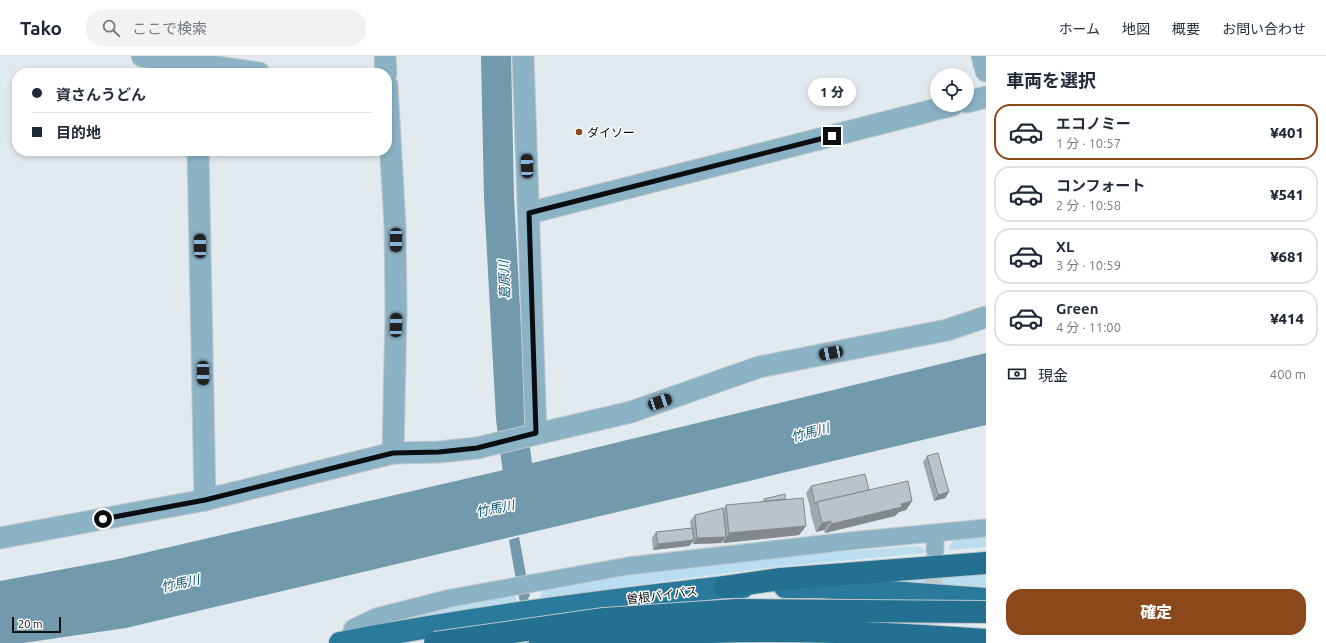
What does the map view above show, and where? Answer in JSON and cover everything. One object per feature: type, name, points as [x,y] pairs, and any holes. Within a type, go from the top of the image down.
[{"type":"highway","points":[[725,587],[781,579],[986,563]]},
{"type":"highway","name":"曽根バイパス","points":[[344,642],[545,608],[725,587],[820,587],[986,599]]},
{"type":"highway","points":[[435,643],[604,619],[737,610],[986,612]]},
{"type":"highway","points":[[540,643],[686,632],[767,631],[848,632],[986,640]]},
{"type":"street","points":[[142,56],[225,68]]},
{"type":"street","points":[[385,56],[386,68]]},
{"type":"street","points":[[523,56],[536,433]]},
{"type":"street","points":[[982,56],[986,71]]},
{"type":"street","points":[[974,100],[986,97]]},
{"type":"street","points":[[529,213],[930,111]]},
{"type":"street","points":[[198,156],[205,500]]},
{"type":"street","points":[[391,156],[395,226],[396,310],[393,453]]},
{"type":"street","points":[[0,538],[205,500],[393,453],[439,452],[477,448],[631,412],[759,367],[947,330],[986,317]]},
{"type":"street","points":[[344,642],[353,628],[376,617],[451,598],[534,582],[628,566],[850,541],[935,542],[986,528]]},
{"type":"street","points":[[534,582],[534,600]]},
{"type":"shaded area","points":[[986,535],[986,547],[948,550],[950,545],[958,539],[969,536]]},
{"type":"shaded area","points":[[917,546],[922,547],[927,553],[783,566],[672,580],[539,601],[541,593],[545,590],[643,573],[813,554]]},
{"type":"shaded area","points":[[986,569],[986,587],[913,583],[897,580]]},
{"type":"shaded area","points":[[515,594],[517,605],[378,626],[404,617]]},
{"type":"water","name":"竹馬川","points":[[986,353],[986,425],[126,628],[23,643],[0,643],[0,581],[118,559],[516,467]]},
{"type":"water","points":[[519,537],[530,596],[528,598],[536,643],[527,643],[509,540]]},
{"type":"building","points":[[938,453],[949,492],[938,495],[927,456]]},
{"type":"building","points":[[865,474],[869,490],[817,502],[815,504],[811,486]]},
{"type":"building","points":[[908,481],[912,501],[901,504],[902,507],[831,524],[831,521],[822,523],[817,502]]},
{"type":"building","points":[[785,494],[785,499],[765,501],[764,499]]},
{"type":"building","points":[[803,498],[806,526],[729,533],[726,505]]},
{"type":"building","points":[[723,508],[726,537],[697,538],[695,515]]},
{"type":"building","points":[[692,528],[694,540],[658,544],[656,532]]},
{"type":"waterway","name":"葛原川","points":[[496,56],[499,198],[511,418],[522,503]]},
{"type":"tunnel","points":[[932,643],[935,555]]},
{"type":"place","name":"ダイソー","points":[[579,132]]},
{"type":"route","points":[[103,519],[205,500],[393,453],[439,452],[477,448],[536,433],[529,213],[832,136]]}]
